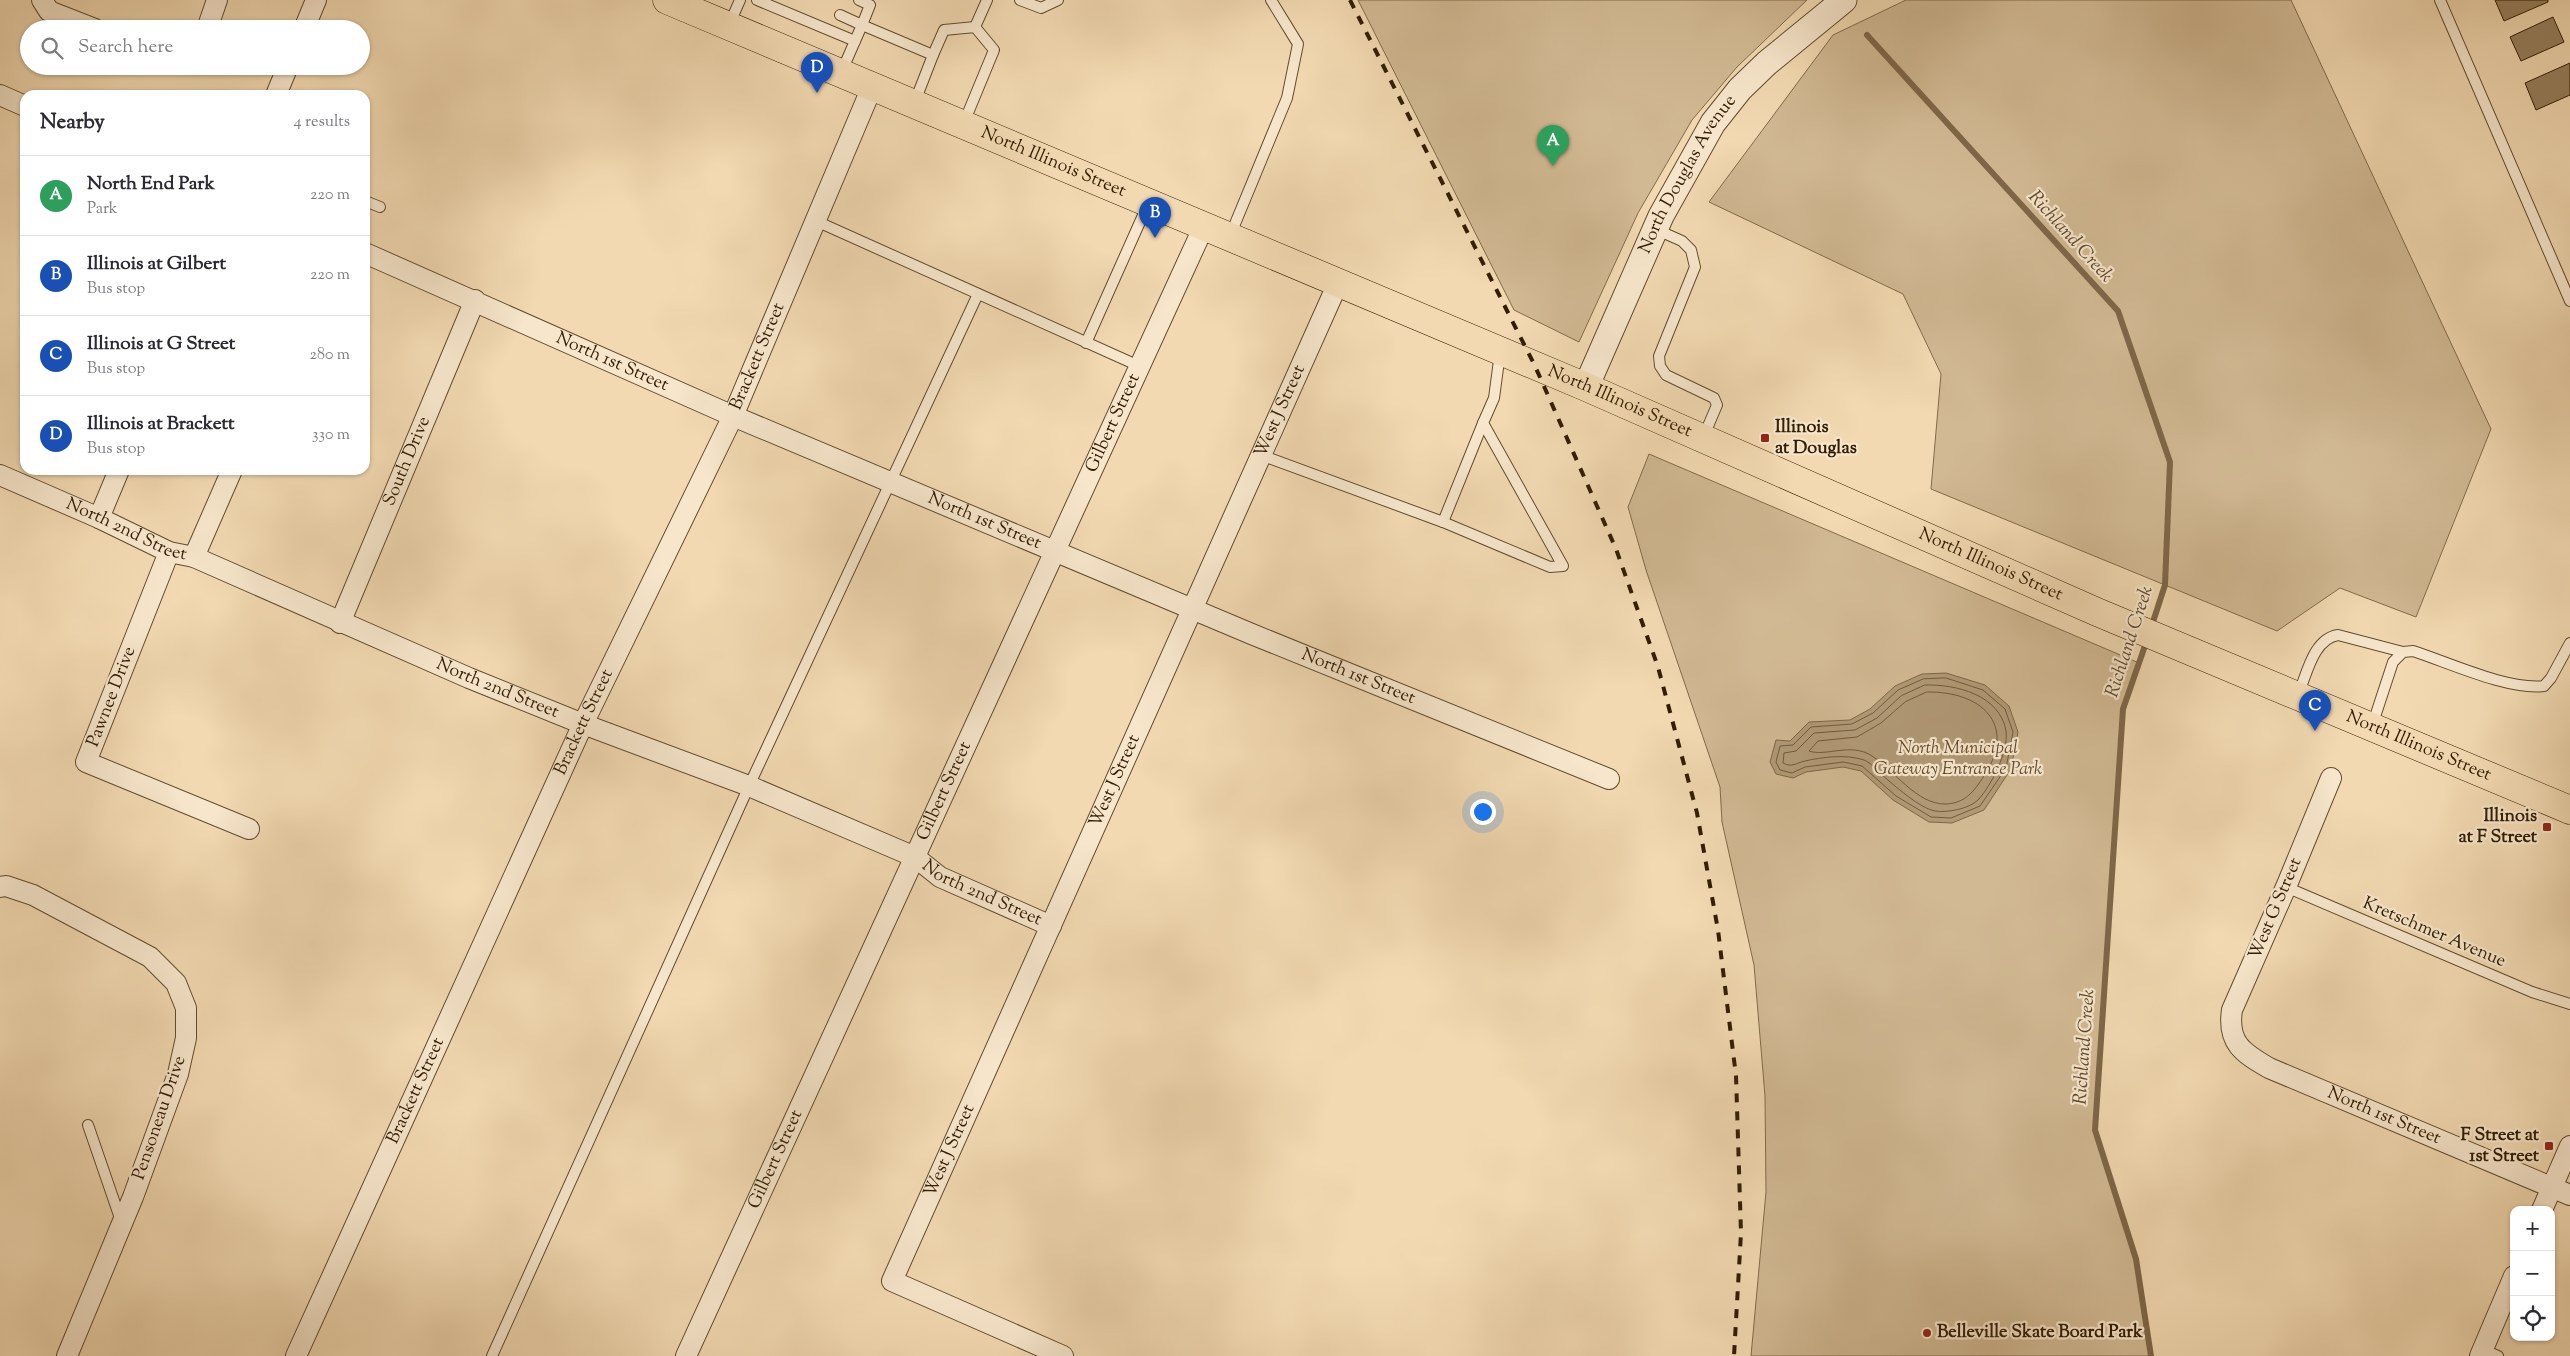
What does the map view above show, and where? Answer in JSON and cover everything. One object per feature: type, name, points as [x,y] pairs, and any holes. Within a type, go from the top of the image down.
[{"type":"main road","name":"North Illinois Street","points":[[667,0],[1586,387],[2097,612],[2570,810]]},
{"type":"street","points":[[42,0],[49,11],[72,20]]},
{"type":"street","points":[[210,20],[217,0]]},
{"type":"street","points":[[308,20],[316,0]]},
{"type":"street","name":"North Douglas Avenue","points":[[1586,387],[1655,229],[1713,123],[1740,89],[1785,47],[1844,0]]},
{"type":"street","points":[[278,90],[284,75]]},
{"type":"street","name":"Brackett Street","points":[[296,1356],[583,724],[733,416],[872,87]]},
{"type":"street","points":[[0,95],[20,104]]},
{"type":"street","name":"Gilbert Street","points":[[686,1356],[1204,226]]},
{"type":"street","name":"North 1st Street","points":[[370,255],[475,300],[733,416],[1193,609],[1609,779]]},
{"type":"street","name":"West J Street","points":[[1063,1356],[892,1282],[1338,283]]},
{"type":"street","name":"South Drive","points":[[340,623],[475,300]]},
{"type":"street","name":"North 2nd Street","points":[[0,475],[99,518],[168,552],[194,557],[340,623],[583,724],[749,786],[915,858],[940,877],[1051,926]]},
{"type":"street","points":[[99,518],[117,475]]},
{"type":"street","points":[[194,557],[230,475]]},
{"type":"street","name":"Pawnee Drive","points":[[168,552],[86,762],[249,829]]},
{"type":"street","name":"West G Street","points":[[2234,1040],[2230,1026],[2232,1010],[2286,887],[2330,778]]},
{"type":"street","name":"Pensoneau Drive","points":[[0,887],[6,886],[34,895],[150,957],[176,983],[186,1008],[186,1038],[178,1074],[122,1224],[67,1356]]},
{"type":"street","name":"North 1st Street","points":[[2234,1040],[2248,1056],[2269,1068],[2561,1191]]},
{"type":"street","points":[[2546,1206],[2561,1191],[2570,1146]]},
{"type":"street","points":[[2487,1354],[2510,1288]]},
{"type":"lane","points":[[728,26],[740,0]]},
{"type":"lane","points":[[757,0],[855,41]]},
{"type":"lane","points":[[840,74],[870,5],[859,0]]},
{"type":"lane","points":[[975,27],[987,0]]},
{"type":"lane","points":[[1020,0],[1041,8],[1058,0]]},
{"type":"lane","points":[[1230,237],[1287,98],[1298,44],[1271,0]]},
{"type":"lane","points":[[2440,0],[2570,301]]},
{"type":"lane","points":[[840,15],[933,55]]},
{"type":"lane","points":[[914,105],[944,30],[975,27]]},
{"type":"lane","points":[[963,125],[994,50],[975,27]]},
{"type":"lane","points":[[1086,343],[1148,202]]},
{"type":"lane","points":[[370,203],[380,207]]},
{"type":"lane","points":[[816,221],[1139,366]]},
{"type":"lane","points":[[1655,229],[1682,241],[1691,250],[1694,268],[1659,356],[1660,366],[1666,376],[1714,398],[1717,405],[1703,438]]},
{"type":"lane","points":[[492,1356],[749,786],[978,294]]},
{"type":"lane","points":[[1442,522],[1494,398],[1500,352]]},
{"type":"lane","points":[[1261,455],[1442,522],[1550,566],[1563,566],[1483,423]]},
{"type":"lane","points":[[2297,696],[2319,645],[2327,637],[2338,635],[2403,652],[2413,651],[2530,688],[2544,686],[2551,678],[2570,643]]},
{"type":"lane","points":[[2372,728],[2393,662],[2403,652]]},
{"type":"lane","name":"Kretschmer Avenue","points":[[2286,887],[2532,992],[2570,1004]]},
{"type":"lane","points":[[88,1125],[122,1224]]},
{"type":"green space","points":[[1358,0],[1807,0],[1737,67],[1692,120],[1638,213],[1579,342],[1514,310]]},
{"type":"green space","points":[[1906,0],[2291,0],[2491,429],[2416,617],[2340,588],[2277,631],[1931,489],[1941,374],[1903,294],[1709,202],[1833,35]]},
{"type":"green space","name":"North Municipal Gateway Entrance Park","points":[[1649,454],[2139,663],[2123,709],[2095,1130],[2136,1259],[2151,1356],[1751,1356],[1766,1192],[1765,1096],[1754,965],[1722,822],[1720,787],[1646,570],[1628,507]]},
{"type":"water","points":[[1946,673],[1985,685],[2009,706],[2018,732],[2011,769],[1984,810],[1952,823],[1929,822],[1893,800],[1861,771],[1843,767],[1806,772],[1793,778],[1776,774],[1770,762],[1776,740],[1790,741],[1809,722],[1850,720],[1870,709],[1895,686],[1922,674]]},
{"type":"building","points":[[2495,0],[2548,0],[2548,2],[2504,21]]},
{"type":"building","points":[[2553,17],[2564,42],[2521,61],[2510,37]]},
{"type":"building","points":[[2570,63],[2570,95],[2536,110],[2525,83]]},
{"type":"waterway","name":"Richland Creek","points":[[1867,35],[2118,311],[2170,462],[2165,585],[2151,628]]},
{"type":"waterway","name":"Richland Creek","points":[[2147,640],[2123,709],[2095,1130],[2136,1259],[2151,1356]]},
{"type":"railway","points":[[1350,0],[1535,366],[1616,549],[1658,667],[1697,813],[1718,930],[1736,1076],[1741,1233],[1734,1356]]},
{"type":"place","name":"Illinois at Brackett","points":[[817,93]]},
{"type":"place","name":"North End Park","points":[[1553,166]]},
{"type":"place","name":"Illinois at Gilbert","points":[[1155,238]]},
{"type":"place","name":"Illinois at Douglas","points":[[1765,438]]},
{"type":"place","name":"Illinois at G Street","points":[[2315,731]]},
{"type":"place","name":"Illinois at F Street","points":[[2547,827]]},
{"type":"place","name":"F Street at 1st Street","points":[[2549,1146]]},
{"type":"place","name":"Belleville Skate Board Park","points":[[1927,1333]]}]
